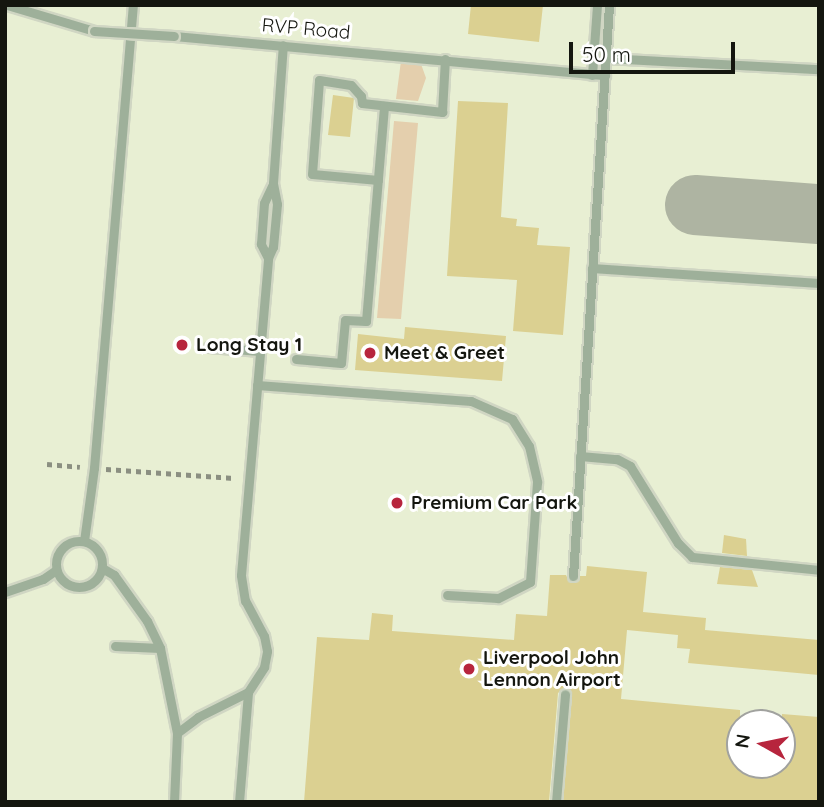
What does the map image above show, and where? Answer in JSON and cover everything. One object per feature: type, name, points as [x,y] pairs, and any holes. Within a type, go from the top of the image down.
[{"type":"lane","name":"RVP Road","points":[[7,5],[94,31],[283,45],[605,75]]},
{"type":"lane","points":[[84,541],[94,468],[133,5]]},
{"type":"lane","points":[[593,75],[597,5]]},
{"type":"lane","points":[[573,576],[609,5]]},
{"type":"lane","points":[[239,802],[248,692],[264,667],[267,651],[264,636],[244,601],[241,575],[268,258],[261,244],[264,203],[273,183],[283,45]]},
{"type":"lane","points":[[606,58],[819,69]]},
{"type":"lane","points":[[378,180],[312,174],[319,80],[351,85],[361,96],[362,103],[442,112],[444,60]]},
{"type":"lane","points":[[296,359],[341,363],[345,320],[366,321],[384,106]]},
{"type":"lane","points":[[592,268],[819,283]]},
{"type":"lane","points":[[209,347],[260,351]]},
{"type":"lane","points":[[257,385],[471,401],[512,419],[529,446],[537,482],[530,582],[498,598],[447,595]]},
{"type":"lane","points":[[580,456],[617,459],[630,466],[678,544],[692,557],[819,570]]},
{"type":"lane","points":[[84,541],[98,549],[102,568],[92,583],[78,587],[65,582],[56,570],[55,562],[62,547],[69,542],[84,541]]},
{"type":"lane","points":[[102,568],[114,575],[147,621],[160,648],[177,733],[174,802]]},
{"type":"lane","points":[[5,592],[43,579],[56,570]]},
{"type":"lane","points":[[115,646],[160,648]]},
{"type":"lane","points":[[177,733],[198,717],[248,692]]},
{"type":"lane","points":[[556,802],[565,694]]},
{"type":"path","points":[[47,464],[234,478]]},
{"type":"shaded area","name":"Liverpool John Lennon Airport","points":[[5,5],[819,5],[819,802],[5,802]]},
{"type":"shaded area","points":[[401,61],[421,64],[426,78],[418,101],[396,99]]},
{"type":"shaded area","points":[[394,121],[418,123],[401,319],[377,318]]},
{"type":"building","points":[[471,5],[543,5],[539,42],[468,34]]},
{"type":"building","points":[[333,95],[354,98],[350,137],[328,135]]},
{"type":"building","points":[[458,101],[508,103],[501,217],[517,219],[516,226],[539,228],[537,245],[570,247],[563,335],[513,331],[517,280],[447,276]]},
{"type":"building","points":[[405,327],[506,336],[502,381],[355,370],[358,334],[404,339]]},
{"type":"building","points":[[724,535],[746,539],[747,556],[722,553]]},
{"type":"building","name":"Liverpool John Lennon Airport","points":[[587,566],[647,572],[643,612],[706,618],[705,630],[819,640],[819,675],[688,663],[690,649],[677,648],[678,635],[627,630],[621,699],[729,709],[726,709],[726,779],[796,779],[796,715],[819,717],[819,802],[563,802],[572,695],[565,687],[558,693],[549,802],[304,802],[317,637],[369,640],[372,613],[393,615],[392,631],[514,640],[516,614],[547,616],[550,575],[566,575],[569,581],[575,582],[580,576],[586,576]]},
{"type":"building","points":[[720,567],[752,570],[758,587],[717,584]]},
{"type":"taxiway","points":[[695,205],[819,214]]},
{"type":"place","name":"Long Stay 1","points":[[182,345]]},
{"type":"place","name":"Meet & Greet","points":[[370,353]]},
{"type":"place","name":"Premium Car Park","points":[[397,503]]},
{"type":"place","name":"Liverpool John Lennon Airport","points":[[469,669]]}]
